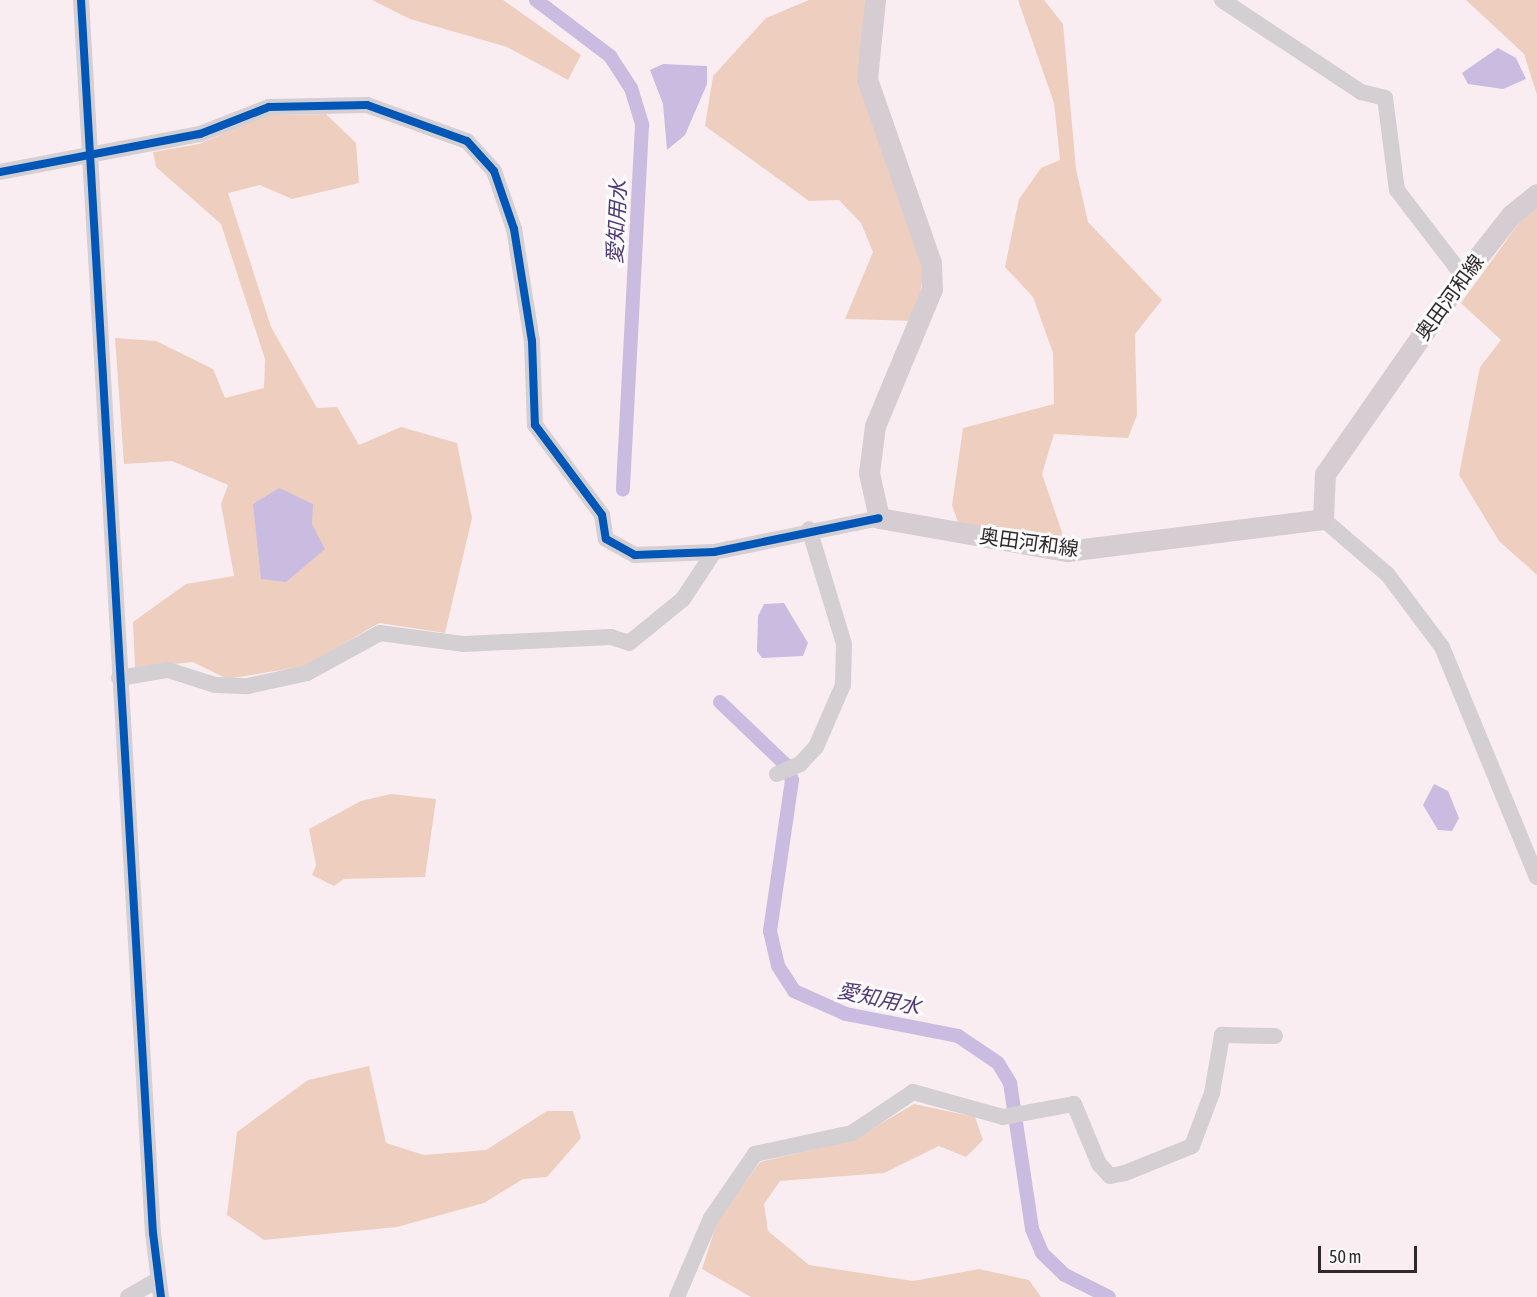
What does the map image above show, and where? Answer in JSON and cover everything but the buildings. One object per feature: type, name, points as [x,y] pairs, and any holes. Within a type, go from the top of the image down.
[{"type":"main road","points":[[874,0],[867,79],[930,263],[932,289],[875,426],[869,473],[879,518]]},
{"type":"main road","name":"奥田河和線","points":[[879,518],[1067,550],[1323,519],[1325,474],[1462,276],[1511,215],[1537,194]]},
{"type":"street","points":[[81,0],[119,678],[157,1280],[161,1297]]},
{"type":"street","points":[[1222,0],[1361,92],[1385,98],[1397,190],[1462,276]]},
{"type":"street","points":[[0,172],[200,134],[269,107],[367,105],[468,141],[494,171],[514,229],[532,341],[535,425],[602,515],[606,538],[635,555],[714,552],[808,529],[879,518]]},
{"type":"street","points":[[1323,519],[1388,575],[1442,647],[1537,877]]},
{"type":"street","points":[[777,774],[800,764],[816,747],[843,685],[844,644],[808,529]]},
{"type":"street","points":[[119,678],[168,670],[227,687],[260,684],[307,673],[380,633],[464,644],[611,637],[629,642],[683,599],[714,552]]},
{"type":"street","points":[[677,1297],[711,1218],[755,1154],[852,1133],[913,1092],[1003,1117],[1074,1104],[1099,1164],[1110,1176],[1125,1173],[1192,1146],[1212,1094],[1222,1035],[1275,1036]]},
{"type":"street","points":[[128,1297],[157,1280]]},
{"type":"shaded area","points":[[372,0],[503,0],[581,55],[568,80],[507,47],[410,19]]},
{"type":"shaded area","points":[[809,0],[868,0],[860,77],[925,263],[916,321],[845,319],[873,252],[861,223],[839,200],[809,201],[705,126],[713,76],[766,18]]},
{"type":"shaded area","points":[[1018,0],[1044,0],[1063,24],[1076,169],[1088,222],[1162,300],[1135,334],[1137,415],[1128,438],[1054,434],[1042,474],[1065,541],[959,525],[952,505],[963,428],[1054,404],[1053,353],[1033,297],[1005,267],[1019,199],[1041,168],[1060,160],[1054,103]]},
{"type":"shaded area","points":[[1466,0],[1537,0],[1537,95],[1524,54]]},
{"type":"shaded area","points":[[1498,48],[1516,58],[1526,79],[1503,89],[1468,84],[1462,73]]},
{"type":"shaded area","points":[[663,64],[707,66],[707,84],[685,135],[667,150],[663,104],[650,70]]},
{"type":"shaded area","points":[[326,114],[356,143],[359,183],[292,199],[260,185],[228,193],[271,327],[317,408],[337,407],[359,445],[401,427],[457,443],[472,518],[445,633],[379,623],[306,666],[227,679],[193,662],[135,668],[133,622],[186,584],[234,576],[221,504],[228,485],[172,461],[124,464],[115,338],[156,341],[213,369],[225,398],[264,388],[265,359],[221,224],[156,167],[153,152],[199,144],[268,115]]},
{"type":"shaded area","points":[[1537,208],[1537,575],[1499,541],[1459,475],[1480,367],[1501,340],[1461,303],[1519,223]]},
{"type":"shaded area","points":[[279,488],[313,504],[312,524],[325,549],[286,582],[261,579],[253,504]]},
{"type":"shaded area","points":[[784,603],[808,643],[803,656],[762,658],[757,651],[758,616],[764,604]]},
{"type":"shaded area","points":[[1434,784],[1448,791],[1459,818],[1452,831],[1438,830],[1423,805]]},
{"type":"shaded area","points":[[391,794],[436,799],[425,877],[344,879],[334,886],[312,875],[316,865],[309,829],[361,801]]},
{"type":"shaded area","points":[[369,1066],[386,1143],[424,1155],[486,1150],[547,1111],[573,1111],[581,1138],[547,1177],[523,1179],[484,1203],[397,1227],[264,1240],[227,1215],[237,1132],[308,1080]]},
{"type":"shaded area","points":[[914,1104],[975,1117],[983,1140],[966,1157],[939,1146],[884,1173],[780,1181],[764,1204],[768,1231],[809,1265],[913,1281],[979,1269],[1029,1280],[1041,1297],[751,1297],[702,1269],[718,1219],[760,1162],[853,1140]]},
{"type":"waterway","name":"愛知用水","points":[[536,0],[610,56],[631,88],[642,125],[623,490]]},
{"type":"waterway","name":"愛知用水","points":[[720,702],[786,765],[792,780],[770,931],[778,966],[794,991],[846,1014],[958,1036],[998,1063],[1010,1083],[1032,1229],[1042,1253],[1065,1275],[1109,1297]]},
{"type":"cycle path","points":[[81,0],[153,1233],[161,1297]]},
{"type":"cycle path","points":[[0,172],[200,134],[269,107],[367,105],[467,141],[494,171],[514,229],[532,341],[535,425],[602,515],[606,539],[635,555],[714,552],[879,518]]}]
